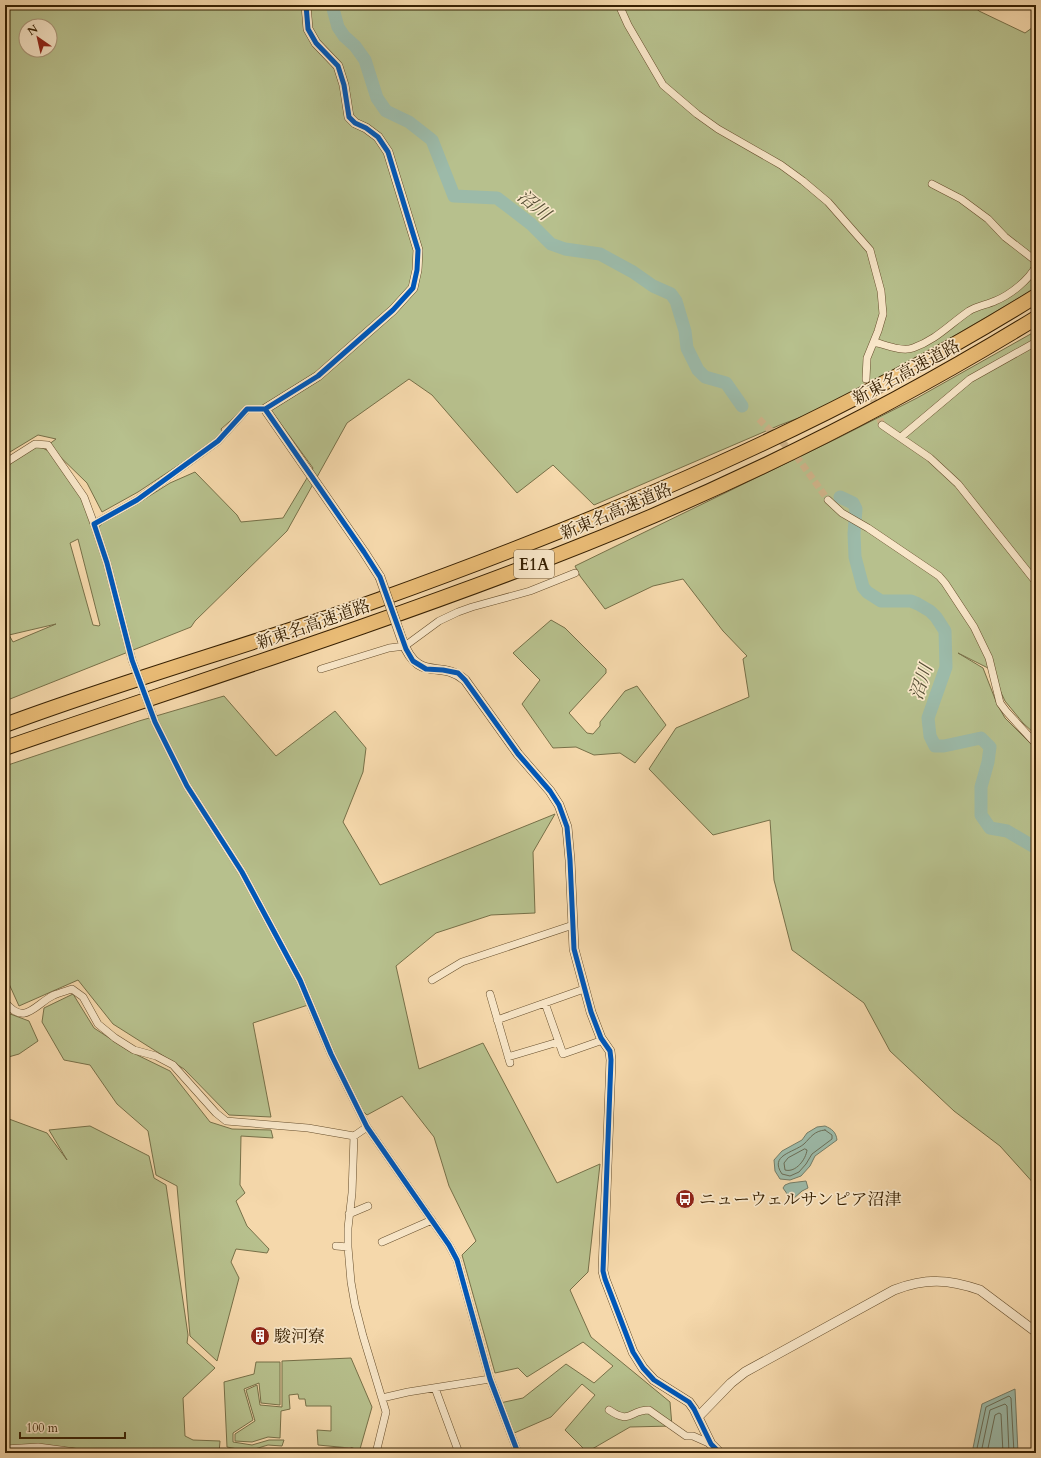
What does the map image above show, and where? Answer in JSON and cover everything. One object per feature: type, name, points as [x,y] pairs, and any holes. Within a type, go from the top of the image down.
[{"type":"highway","name":"新東名高速道路","points":[[5,725],[382,598],[549,536],[629,503],[728,460],[837,407],[947,349],[1036,296]]},
{"type":"highway","name":"新東名高速道路","points":[[5,748],[416,608],[552,557],[633,524],[724,484],[822,437],[916,388],[1036,318]]},
{"type":"street","points":[[94,524],[137,500],[218,442],[247,410],[265,409],[318,376],[393,310],[412,288],[417,270],[418,250],[388,152],[378,137],[366,128],[355,123],[349,117],[344,85],[338,66],[316,43],[308,29],[306,5]]},
{"type":"street","points":[[622,6],[628,25],[663,85],[697,114],[718,129],[781,165],[802,181],[828,202],[870,250],[881,290],[883,314],[868,358],[866,379]]},
{"type":"street","points":[[932,184],[961,199],[988,219],[1005,237],[1036,261]]},
{"type":"street","points":[[874,342],[904,349],[912,349],[940,334],[969,312],[996,301],[1011,292],[1032,273],[1036,266]]},
{"type":"street","points":[[901,437],[970,379],[1036,342]]},
{"type":"street","points":[[265,409],[380,577],[403,643],[413,661],[426,669],[444,670],[458,674],[465,680],[518,754],[550,791],[559,805],[567,827],[574,949],[584,989],[598,1031],[602,1040],[610,1051],[611,1060],[603,1271],[633,1352],[643,1368],[654,1380],[689,1402],[711,1444],[720,1453]]},
{"type":"street","points":[[882,425],[930,458],[958,484],[1036,582]]},
{"type":"street","points":[[5,463],[35,444],[48,445],[84,497],[107,563],[132,660],[155,722],[187,786],[242,872],[300,980],[331,1054],[367,1127],[449,1245],[457,1260],[490,1379],[518,1453]]},
{"type":"street","points":[[828,500],[842,513],[868,528],[939,576],[945,583],[974,627],[989,658],[1000,703],[1036,744]]},
{"type":"street","points":[[321,669],[403,643],[458,612],[530,591],[575,573]]},
{"type":"street","points":[[432,980],[462,962],[573,925]]},
{"type":"street","points":[[5,1002],[10,1008],[22,1013],[29,1013],[54,995],[72,989],[83,997],[98,1024],[115,1038],[134,1050],[156,1056],[173,1065],[216,1113],[226,1120],[308,1128],[354,1136],[367,1127]]},
{"type":"street","points":[[498,1020],[584,989]]},
{"type":"street","points":[[490,994],[509,1060],[558,1042]]},
{"type":"street","points":[[545,1003],[563,1054],[602,1040]]},
{"type":"street","points":[[354,1136],[348,1247],[351,1282],[355,1305],[386,1412],[376,1453]]},
{"type":"street","points":[[349,1214],[368,1206]]},
{"type":"street","points":[[382,1242],[432,1220]]},
{"type":"street","points":[[336,1246],[348,1247]]},
{"type":"street","points":[[698,1417],[731,1383],[745,1372],[894,1290],[917,1282],[937,1281],[969,1286],[980,1290],[1036,1332]]},
{"type":"street","points":[[382,1398],[490,1379]]},
{"type":"street","points":[[435,1388],[459,1453]]},
{"type":"street","points":[[609,1410],[622,1417],[628,1417],[642,1410],[649,1410],[686,1436],[693,1436],[711,1444]]},
{"type":"street","points":[[5,1449],[38,1447],[83,1453]]},
{"type":"street","points":[[291,1453],[350,1451],[356,1453]]},
{"type":"green space","points":[[5,5],[972,5],[979,11],[1025,33],[1036,25],[1036,288],[923,354],[825,408],[780,425],[594,505],[553,465],[517,493],[432,395],[409,379],[347,423],[287,531],[195,621],[191,627],[5,701],[5,460],[35,444],[54,454],[84,497],[94,531],[104,522],[170,483],[195,472],[237,515],[241,522],[283,518],[313,468],[270,409],[316,374],[262,409],[245,408],[221,429],[224,435],[138,492],[102,512],[87,483],[48,445],[56,439],[38,435],[5,455]],"holes":[[[78,539],[100,625],[99,626],[93,625],[70,543]],[[56,624],[13,642],[9,635]]]},
{"type":"green space","points":[[1036,331],[1036,735],[1023,723],[1005,701],[990,669],[958,653],[983,668],[997,704],[1005,718],[1036,749],[1036,1186],[1000,1146],[954,1111],[890,1051],[864,1003],[792,950],[774,880],[770,820],[713,835],[649,769],[676,728],[749,697],[743,659],[747,656],[723,631],[683,579],[653,586],[605,609],[580,576],[575,566],[917,398]]},
{"type":"green space","points":[[551,620],[565,628],[606,669],[606,673],[569,713],[587,733],[593,734],[600,726],[600,722],[625,691],[637,686],[666,725],[635,763],[620,753],[594,755],[576,747],[553,748],[522,704],[540,680],[513,653]]},
{"type":"green space","points":[[224,696],[276,756],[335,711],[366,748],[363,772],[343,822],[380,885],[555,814],[533,852],[535,913],[491,915],[436,933],[396,966],[419,1069],[483,1043],[557,1183],[600,1164],[588,1272],[570,1290],[591,1337],[670,1402],[672,1426],[630,1427],[587,1452],[565,1430],[595,1395],[582,1384],[551,1417],[512,1434],[500,1403],[523,1398],[566,1364],[594,1383],[613,1366],[583,1342],[527,1377],[518,1368],[495,1373],[462,1255],[476,1241],[449,1186],[434,1137],[402,1096],[367,1115],[361,1109],[311,1004],[253,1023],[271,1117],[229,1115],[184,1069],[113,1024],[78,980],[19,1006],[5,975],[5,766],[139,721]]},
{"type":"green space","points":[[73,994],[94,1028],[129,1051],[170,1071],[210,1122],[232,1129],[271,1130],[273,1138],[241,1136],[240,1185],[245,1193],[236,1201],[247,1226],[269,1249],[267,1253],[236,1249],[231,1262],[239,1278],[217,1361],[190,1336],[177,1186],[156,1175],[148,1131],[117,1104],[90,1065],[64,1060],[42,1022],[44,1008]]},
{"type":"green space","points":[[5,1012],[29,1021],[38,1041],[19,1054],[5,1058]]},
{"type":"green space","points":[[5,1112],[9,1119],[47,1133],[67,1160],[49,1130],[90,1126],[149,1156],[154,1178],[166,1185],[188,1335],[187,1343],[215,1368],[183,1398],[185,1436],[193,1440],[220,1441],[219,1453],[77,1453],[5,1447]]},
{"type":"green space","points":[[351,1358],[372,1407],[360,1449],[318,1445],[317,1430],[331,1431],[331,1406],[306,1406],[305,1399],[299,1399],[298,1394],[289,1395],[290,1409],[281,1411],[280,1438],[268,1437],[252,1442],[235,1441],[235,1434],[255,1421],[246,1390],[257,1385],[260,1405],[282,1407],[282,1361]]},
{"type":"green space","points":[[256,1362],[280,1362],[280,1405],[261,1403],[259,1383],[244,1389],[253,1420],[233,1433],[233,1442],[252,1445],[269,1440],[284,1440],[282,1446],[268,1445],[248,1451],[227,1447],[224,1382],[254,1374]]},
{"type":"water","points":[[825,1126],[833,1131],[837,1140],[815,1156],[810,1166],[801,1176],[790,1180],[780,1179],[775,1171],[774,1160],[782,1151],[802,1140],[807,1133],[817,1127]]},
{"type":"water","points":[[806,1181],[808,1188],[793,1199],[790,1198],[783,1188],[785,1185],[790,1183]]},
{"type":"water","points":[[1015,1389],[1018,1453],[972,1453],[982,1404]]},
{"type":"waterway","name":"沼川","points":[[332,5],[338,27],[365,60],[377,98],[386,111],[409,122],[432,140],[454,196],[497,198],[531,224],[551,244],[565,249],[600,254],[633,272],[653,286],[671,294],[676,301],[685,331],[687,348],[698,370],[705,377],[726,383],[742,406]]},
{"type":"waterway","name":"沼川","points":[[840,497],[853,503],[856,509],[854,534],[855,557],[863,587],[867,592],[881,601],[911,601],[918,604],[930,611],[945,631],[946,667],[928,718],[930,736],[935,746],[944,746],[981,738],[990,747],[988,762],[981,787],[981,815],[990,828],[1007,831],[1036,848]]},
{"type":"tunnel","points":[[866,379],[882,425]]},
{"type":"tunnel","points":[[759,419],[797,457],[828,500]]},
{"type":"cycle path","points":[[306,5],[308,29],[316,43],[338,66],[344,85],[349,117],[355,123],[366,128],[378,137],[388,152],[418,250],[417,270],[413,288],[393,310],[318,376],[265,409],[247,409],[218,441],[137,500],[94,524],[107,563],[132,660],[155,722],[187,786],[242,872],[300,980],[331,1054],[367,1127],[449,1245],[457,1260],[490,1379],[518,1453]]},
{"type":"cycle path","points":[[265,409],[380,577],[406,649],[413,661],[426,669],[458,673],[465,680],[518,754],[550,791],[559,805],[567,827],[574,949],[591,1012],[601,1038],[610,1051],[611,1060],[603,1271],[633,1352],[643,1368],[654,1380],[689,1402],[711,1444],[720,1453]]},
{"type":"place","name":"ニューウェルサンピア沼津","points":[[685,1199]]},
{"type":"place","name":"駿河寮","points":[[260,1336]]}]
